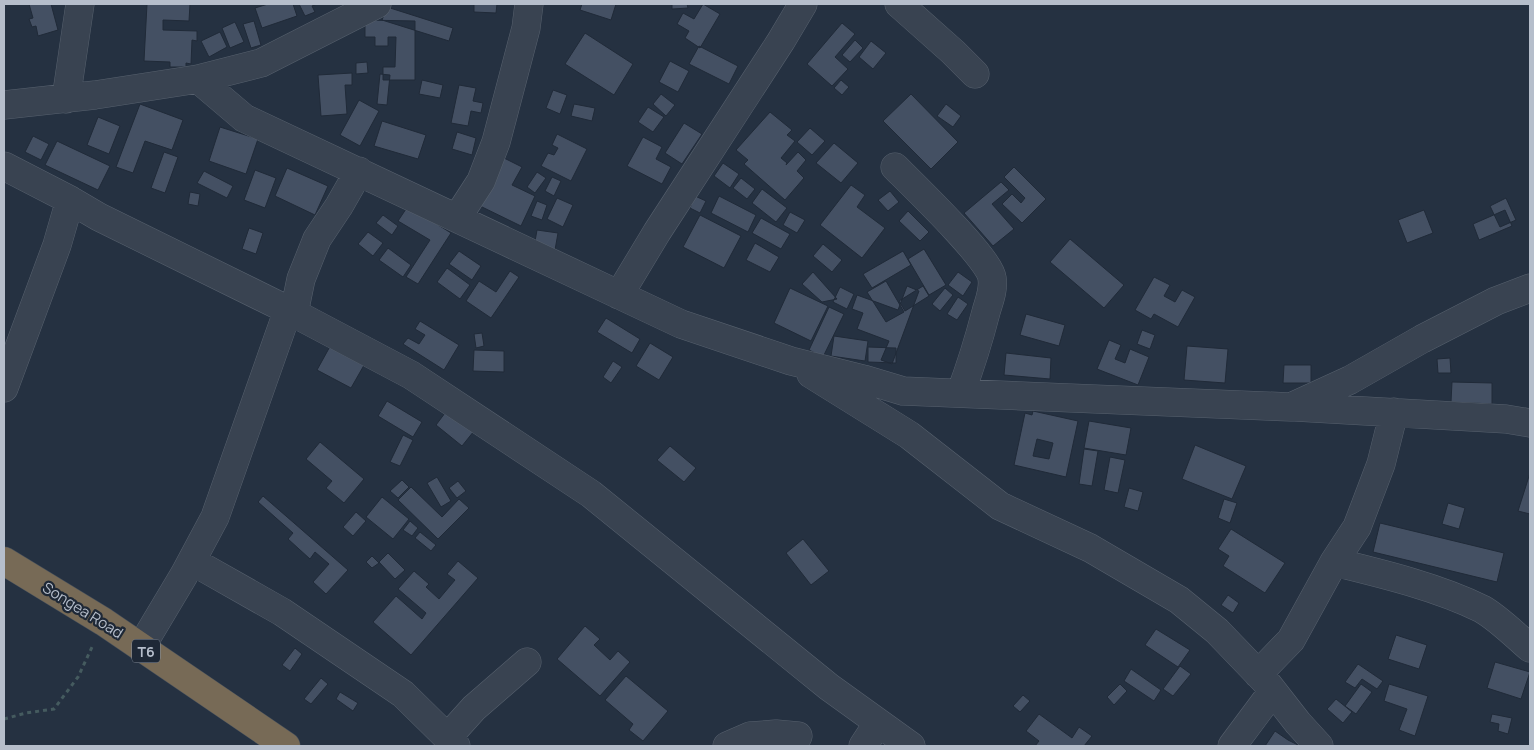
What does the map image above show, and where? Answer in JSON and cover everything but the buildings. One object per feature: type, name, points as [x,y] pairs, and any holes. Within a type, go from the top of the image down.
[{"type":"highway","name":"Songea Road","points":[[4,561],[104,622],[286,746]]},
{"type":"street","points":[[66,99],[80,4]]},
{"type":"street","points":[[4,105],[95,96],[198,79],[261,63],[377,4]]},
{"type":"street","points":[[457,218],[481,181],[496,142],[526,28],[529,4]]},
{"type":"street","points":[[619,295],[657,232],[803,4]]},
{"type":"street","points":[[899,4],[954,52],[974,74]]},
{"type":"street","points":[[198,79],[244,118],[681,324],[791,361],[902,391],[1292,406],[1506,419],[1530,423]]},
{"type":"street","points":[[4,166],[99,217],[291,312],[411,375],[591,494],[829,688],[911,746]]},
{"type":"street","points":[[894,167],[981,258],[992,276],[992,288],[976,351],[961,392]]},
{"type":"street","points":[[141,647],[192,561],[215,517],[317,239],[340,206],[359,171]]},
{"type":"street","points":[[4,388],[57,245],[70,200]]},
{"type":"street","points":[[1292,406],[1350,380],[1422,339],[1496,301],[1530,288]]},
{"type":"street","points":[[791,361],[909,435],[1000,506],[1090,548],[1179,600],[1217,631],[1266,682],[1319,746]]},
{"type":"street","points":[[1232,746],[1334,562],[1357,527],[1381,464],[1394,412]]},
{"type":"street","points":[[192,561],[282,612],[403,694],[452,742],[474,708],[527,662]]},
{"type":"street","points":[[1334,562],[1382,574],[1444,594],[1483,610],[1530,648]]},
{"type":"street","points":[[863,746],[878,723]]},
{"type":"street","points":[[728,746],[750,736],[776,734],[798,736]]},
{"type":"path","points":[[4,719],[54,709],[78,678],[104,622]]}]
